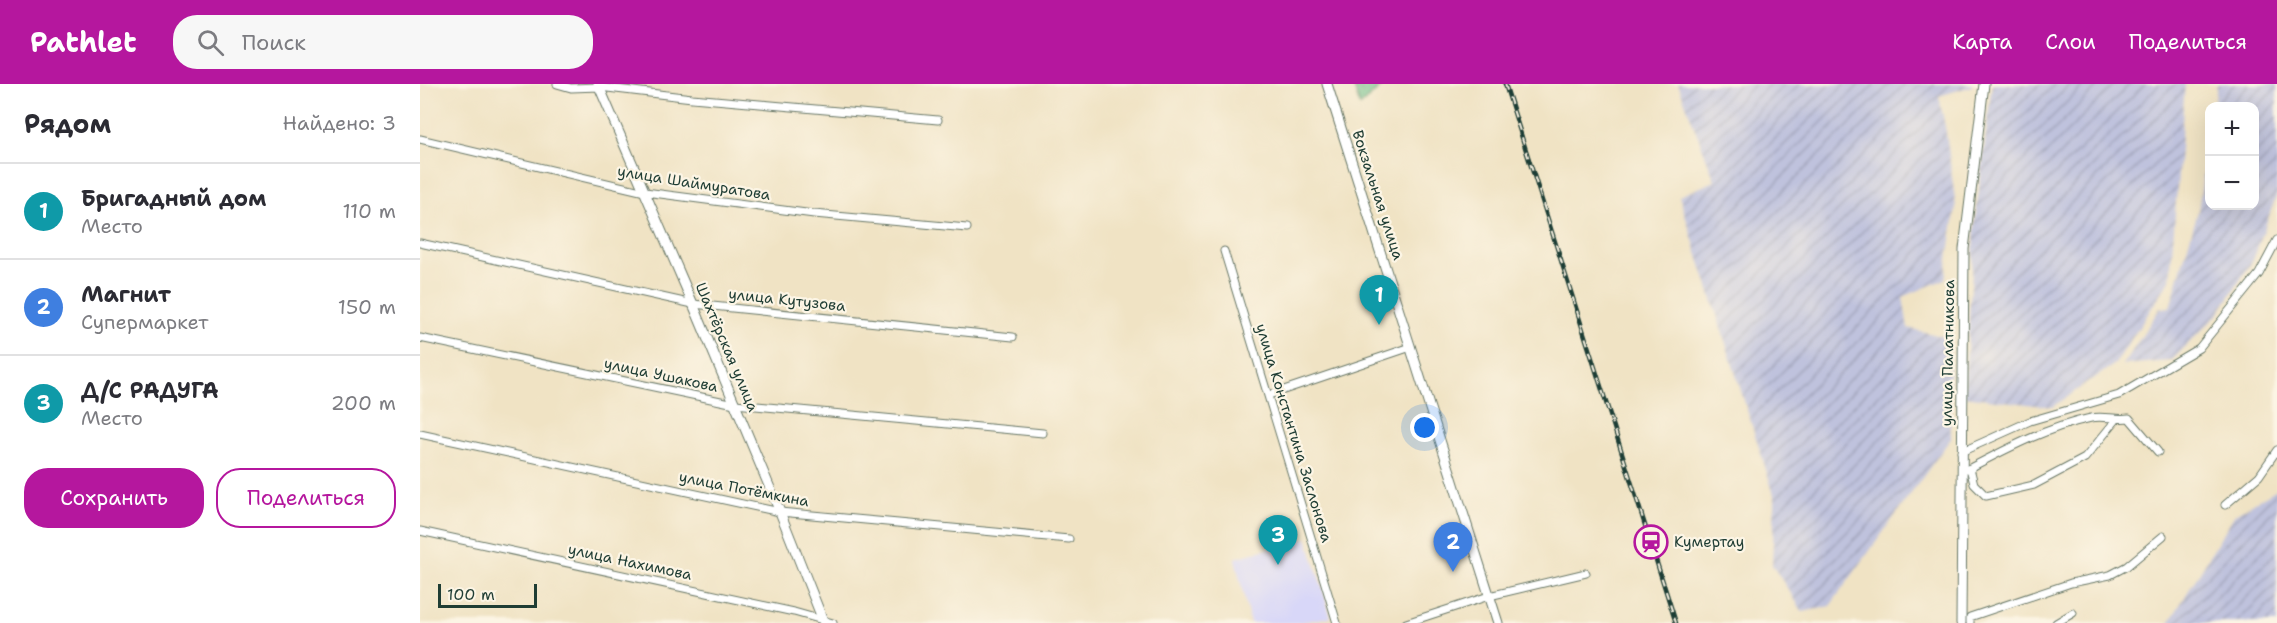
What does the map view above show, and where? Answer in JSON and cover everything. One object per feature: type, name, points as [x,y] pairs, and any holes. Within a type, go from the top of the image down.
[{"type":"street","points":[[557,84],[571,88],[598,86],[692,98],[938,120]]},
{"type":"street","name":"Вокзальная улица","points":[[1327,84],[1498,623]]},
{"type":"street","name":"улица Палатникова","points":[[1961,623],[1964,249],[1984,84]]},
{"type":"street","name":"Шахтёрская улица","points":[[598,86],[693,304],[827,623]]},
{"type":"street","name":"улица Шаймуратова","points":[[420,139],[645,192],[813,214],[967,228]]},
{"type":"street","name":"улица Кутузова","points":[[420,243],[693,304],[1013,337]]},
{"type":"street","points":[[1961,452],[2030,421],[2119,395],[2199,348],[2259,274],[2276,243]]},
{"type":"street","name":"улица Константина Заслонова","points":[[1224,252],[1337,623]]},
{"type":"street","name":"улица Ушакова","points":[[420,338],[735,404],[1043,433]]},
{"type":"street","points":[[1269,395],[1411,347]]},
{"type":"street","points":[[1961,474],[2014,445],[2094,417],[2116,420],[2129,418],[2158,452]]},
{"type":"street","points":[[1970,468],[1974,484],[1986,496],[2034,484],[2085,459],[2116,420]]},
{"type":"street","name":"улица Потёмкина","points":[[420,434],[780,512],[1069,539]]},
{"type":"street","points":[[2225,505],[2259,476],[2277,450]]},
{"type":"street","name":"улица Нахимова","points":[[420,531],[794,612],[827,623]]},
{"type":"street","points":[[1970,623],[1970,617],[2071,583],[2110,575],[2127,566],[2163,536]]},
{"type":"street","points":[[1406,623],[1489,596],[1586,573]]},
{"type":"street","points":[[2056,623],[2073,613]]},
{"type":"shaded area","points":[[1678,84],[1972,84],[1972,86],[1939,96],[1956,207],[1945,279],[1903,297],[1908,328],[1949,338],[1951,438],[1830,606],[1803,612],[1772,565],[1775,498],[1679,196],[1715,181]]},
{"type":"shaded area","points":[[1992,84],[2185,84],[2170,280],[2115,364],[2052,407],[1964,396],[1975,223]]},
{"type":"shaded area","points":[[2217,84],[2277,84],[2277,194],[2253,260],[2219,313],[2171,361],[2123,365],[2160,308],[2170,307],[2198,211],[2205,162],[2205,210],[2259,210],[2259,102],[2215,102]]},
{"type":"shaded area","points":[[2277,489],[2277,623],[2169,623],[2235,514]]},
{"type":"shaded area","points":[[1307,538],[1331,617],[1296,623],[1250,623],[1235,558]]},
{"type":"green space","points":[[1353,84],[1384,84],[1360,106]]},
{"type":"railway","points":[[1505,84],[1676,623]]},
{"type":"place","name":"Бригадный дом","points":[[1379,325]]},
{"type":"place","name":"Кумертау","points":[[1651,542]]},
{"type":"place","name":"Д/С РАДУГА","points":[[1278,565]]},
{"type":"place","name":"Магнит","points":[[1453,572]]}]
